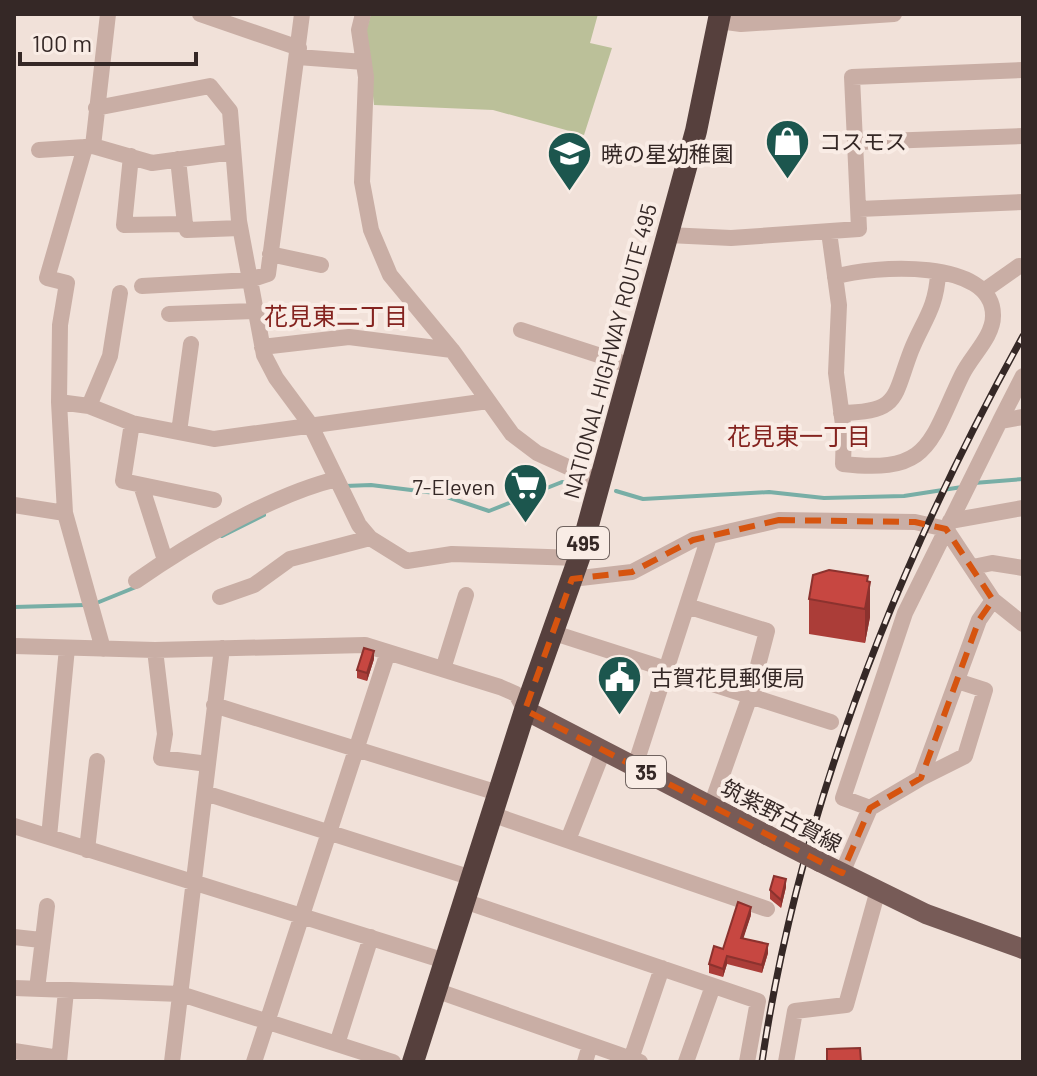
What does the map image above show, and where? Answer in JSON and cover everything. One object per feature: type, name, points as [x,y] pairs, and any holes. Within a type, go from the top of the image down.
[{"type":"highway","name":"NATIONAL HIGHWAY ROUTE 495","points":[[413,1062],[525,710],[576,569],[696,131],[720,18]]},
{"type":"main road","name":"筑紫野古賀線","points":[[525,710],[842,873],[950,924],[1023,949]]},
{"type":"street","points":[[103,649],[65,513],[59,402],[60,325],[67,283],[47,278],[89,146],[108,14]]},
{"type":"street","points":[[200,14],[298,52],[364,62]]},
{"type":"street","points":[[142,286],[250,280],[268,274],[302,14]]},
{"type":"street","points":[[363,14],[359,30],[364,62],[362,182],[371,230],[390,275],[523,444],[575,473],[601,482]]},
{"type":"street","points":[[720,18],[741,24],[825,16],[894,14]]},
{"type":"street","points":[[668,235],[731,238],[859,229],[852,77],[1023,70]]},
{"type":"street","points":[[96,108],[210,86],[230,111],[240,228],[262,347],[276,378],[310,424],[359,525],[370,538],[407,561],[452,554],[576,569],[632,572],[693,540],[779,520],[806,518],[948,525],[1023,508]]},
{"type":"street","points":[[857,142],[1023,136]]},
{"type":"street","points":[[39,150],[89,146],[152,163],[233,152]]},
{"type":"street","points":[[131,156],[124,225],[185,224]]},
{"type":"street","points":[[178,159],[187,230],[240,228]]},
{"type":"street","points":[[859,209],[1023,202]]},
{"type":"street","points":[[829,232],[835,277],[839,305],[836,373],[843,464],[879,468],[919,453],[937,434],[963,372],[991,329],[993,308],[985,290],[967,278],[893,268],[835,277]]},
{"type":"street","points":[[270,254],[321,265]]},
{"type":"street","points":[[985,290],[1019,266]]},
{"type":"street","points":[[841,413],[872,412],[895,396],[912,348],[934,307],[938,274]]},
{"type":"street","points":[[89,406],[110,356],[120,293]]},
{"type":"street","points":[[169,314],[254,311]]},
{"type":"street","points":[[521,330],[632,366]]},
{"type":"street","points":[[262,347],[349,337],[452,350]]},
{"type":"street","points":[[179,432],[191,344]]},
{"type":"street","points":[[870,808],[843,798],[905,613],[1023,376]]},
{"type":"street","points":[[59,402],[89,406],[132,423],[214,439],[488,401]]},
{"type":"street","points":[[1000,421],[1023,417]]},
{"type":"street","points":[[132,423],[123,481],[214,500]]},
{"type":"street","points":[[136,581],[165,560],[306,487],[337,479]]},
{"type":"street","points":[[141,485],[165,560]]},
{"type":"street","points":[[14,505],[65,513]]},
{"type":"street","points":[[948,525],[993,600],[1023,624]]},
{"type":"street","points":[[635,766],[709,537]]},
{"type":"street","points":[[220,597],[254,585],[290,559],[370,538]]},
{"type":"street","points":[[973,567],[992,563],[1023,568]]},
{"type":"street","points":[[443,669],[466,595]]},
{"type":"street","points":[[921,778],[979,620],[993,600]]},
{"type":"street","points":[[687,606],[767,631],[750,696],[711,806]]},
{"type":"street","points":[[554,633],[831,722]]},
{"type":"street","points":[[14,646],[155,650],[365,645],[516,694],[525,710]]},
{"type":"street","points":[[49,837],[67,648]]},
{"type":"street","points":[[172,1062],[222,648]]},
{"type":"street","points":[[155,650],[165,734],[161,758],[208,764]]},
{"type":"street","points":[[254,1062],[388,652]]},
{"type":"street","points":[[842,873],[870,808],[965,756],[985,690],[957,681]]},
{"type":"street","points":[[214,705],[358,751],[494,804],[568,840],[767,909]]},
{"type":"street","points":[[568,840],[603,751]]},
{"type":"street","points":[[87,850],[97,761]]},
{"type":"street","points":[[205,793],[472,878]]},
{"type":"street","points":[[14,826],[445,961]]},
{"type":"street","points":[[786,1062],[795,1011],[846,1005],[878,890]]},
{"type":"street","points":[[464,901],[758,1001],[747,1062]]},
{"type":"street","points":[[37,989],[47,906]]},
{"type":"street","points":[[14,937],[41,940]]},
{"type":"street","points":[[337,1044],[371,937]]},
{"type":"street","points":[[435,990],[636,1060],[662,968]]},
{"type":"street","points":[[686,1062],[713,986]]},
{"type":"street","points":[[14,988],[181,994],[393,1062]]},
{"type":"street","points":[[14,1051],[59,1060],[66,991]]},
{"type":"street","points":[[585,1062],[590,1045]]},
{"type":"highlighted area","points":[[779,520],[915,522],[946,529],[993,600],[979,620],[921,778],[870,808],[842,873],[525,710],[572,579],[632,572],[693,540]]},
{"type":"green space","points":[[371,14],[598,14],[590,43],[612,48],[584,135],[493,110],[374,105],[366,32]]},
{"type":"building","points":[[829,570],[868,576],[867,581],[870,582],[865,609],[809,599],[813,575]]},
{"type":"building","points":[[364,648],[374,651],[367,673],[357,670]]},
{"type":"building","points":[[774,876],[786,879],[781,900],[770,890]]},
{"type":"building","points":[[738,902],[751,907],[741,938],[768,944],[762,965],[727,956],[723,969],[709,964],[714,946],[723,949]]},
{"type":"building","points":[[860,1048],[861,1062],[827,1062],[827,1049]]},
{"type":"waterway","points":[[974,483],[1023,479]]},
{"type":"waterway","points":[[345,486],[371,485],[435,493],[489,511],[562,482],[581,485]]},
{"type":"waterway","points":[[616,491],[643,499],[769,492],[824,498],[904,496],[962,487]]},
{"type":"waterway","points":[[222,536],[264,515]]},
{"type":"waterway","points":[[99,602],[136,587]]},
{"type":"waterway","points":[[14,607],[85,605]]},
{"type":"railway","points":[[762,1062],[779,966],[801,872],[828,779],[860,687],[935,509],[1023,336]]},
{"type":"place","name":"コスモス","points":[[788,180]]},
{"type":"place","name":"暁の星幼稚園","points":[[570,192]]},
{"type":"place","name":"7-Eleven","points":[[526,525]]},
{"type":"place","name":"古賀花見郵便局","points":[[620,716]]},
{"type":"district","name":"花見東二丁目","points":[[336,315]]},
{"type":"district","name":"花見東一丁目","points":[[799,435]]}]
